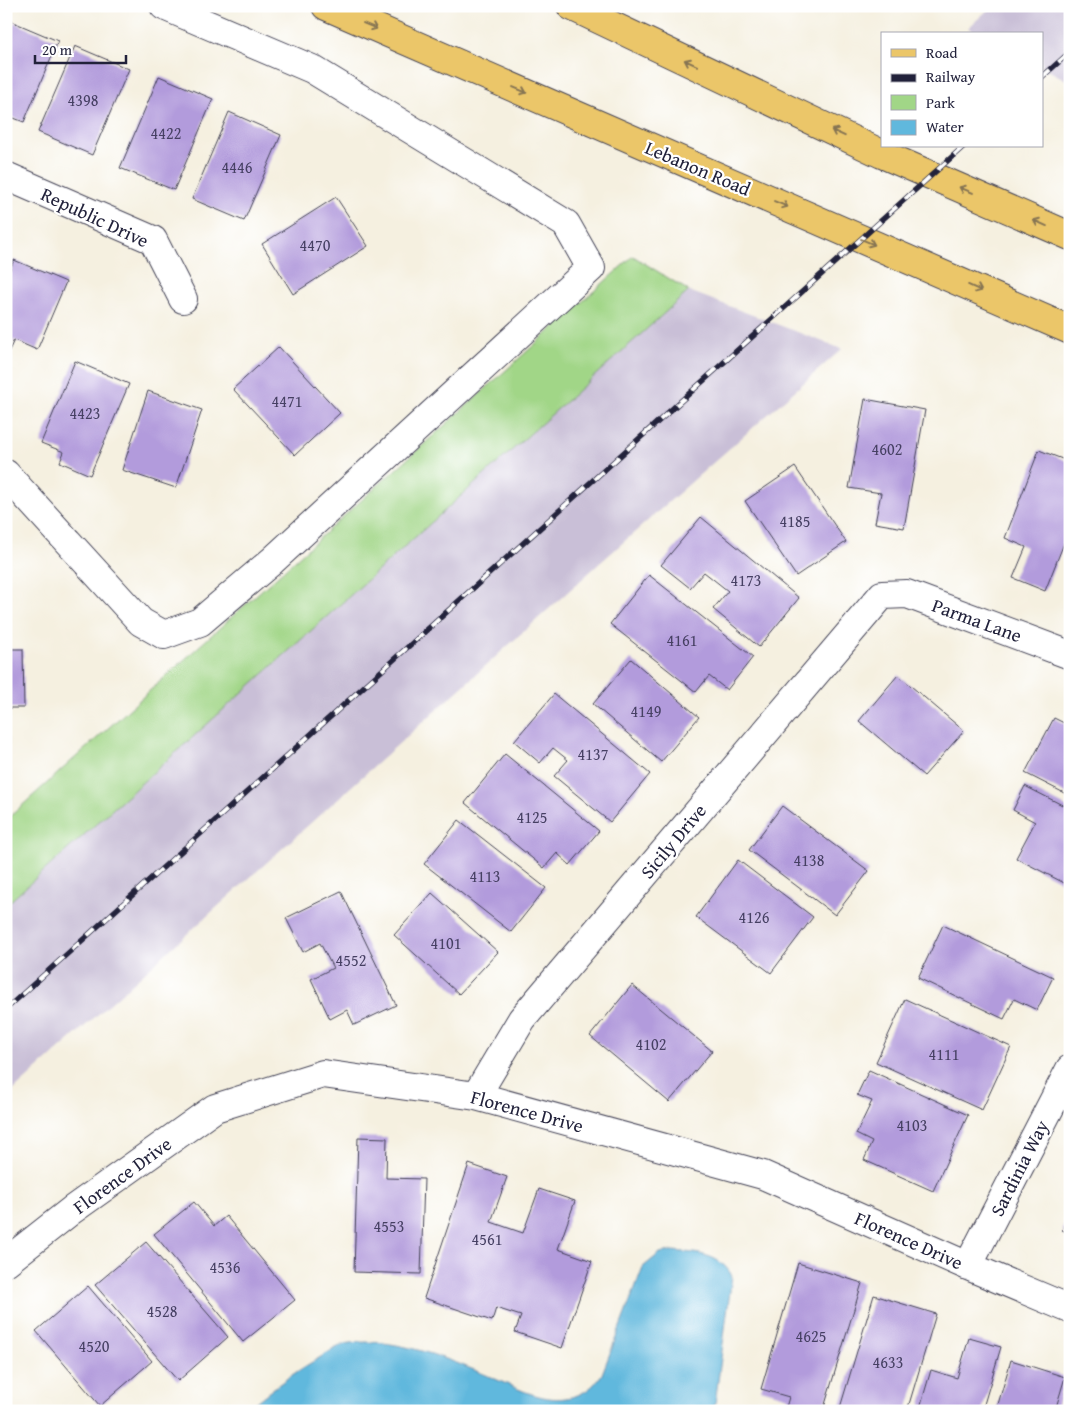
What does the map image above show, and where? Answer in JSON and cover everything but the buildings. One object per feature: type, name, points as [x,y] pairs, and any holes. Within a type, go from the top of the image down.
[{"type":"main road","name":"Lebanon Road","points":[[326,6],[1070,330]]},
{"type":"main road","points":[[571,6],[882,154],[1070,236]]},
{"type":"street","points":[[6,474],[141,622],[164,634],[200,622],[272,561],[591,268],[566,224],[312,69],[164,6]]},
{"type":"street","name":"Republic Drive","points":[[6,176],[153,240],[183,300]]},
{"type":"street","name":"Parma Lane","points":[[882,595],[907,594],[1070,655]]},
{"type":"street","name":"Sicily Drive","points":[[476,1096],[522,1019],[882,595]]},
{"type":"street","name":"Sardinia Way","points":[[968,1266],[1070,1069]]},
{"type":"street","name":"Florence Drive","points":[[6,1262],[72,1210],[215,1108],[323,1074],[476,1096],[763,1175],[1070,1309]]},
{"type":"shaded area","points":[[992,6],[1070,6],[1070,82],[1044,68],[1044,32],[975,32],[968,28]]},
{"type":"shaded area","points":[[689,291],[842,349],[601,562],[6,1097],[6,905]]},
{"type":"green space","points":[[633,256],[689,291],[6,905],[6,820]]},
{"type":"water","points":[[672,1251],[698,1254],[714,1259],[727,1268],[732,1276],[714,1411],[245,1411],[290,1376],[334,1349],[350,1343],[368,1342],[386,1343],[442,1357],[538,1396],[557,1399],[577,1395],[591,1387],[602,1374],[643,1267],[660,1253]]},
{"type":"railway","points":[[1044,75],[1070,52]]},
{"type":"railway","points":[[6,1009],[962,148]]}]
